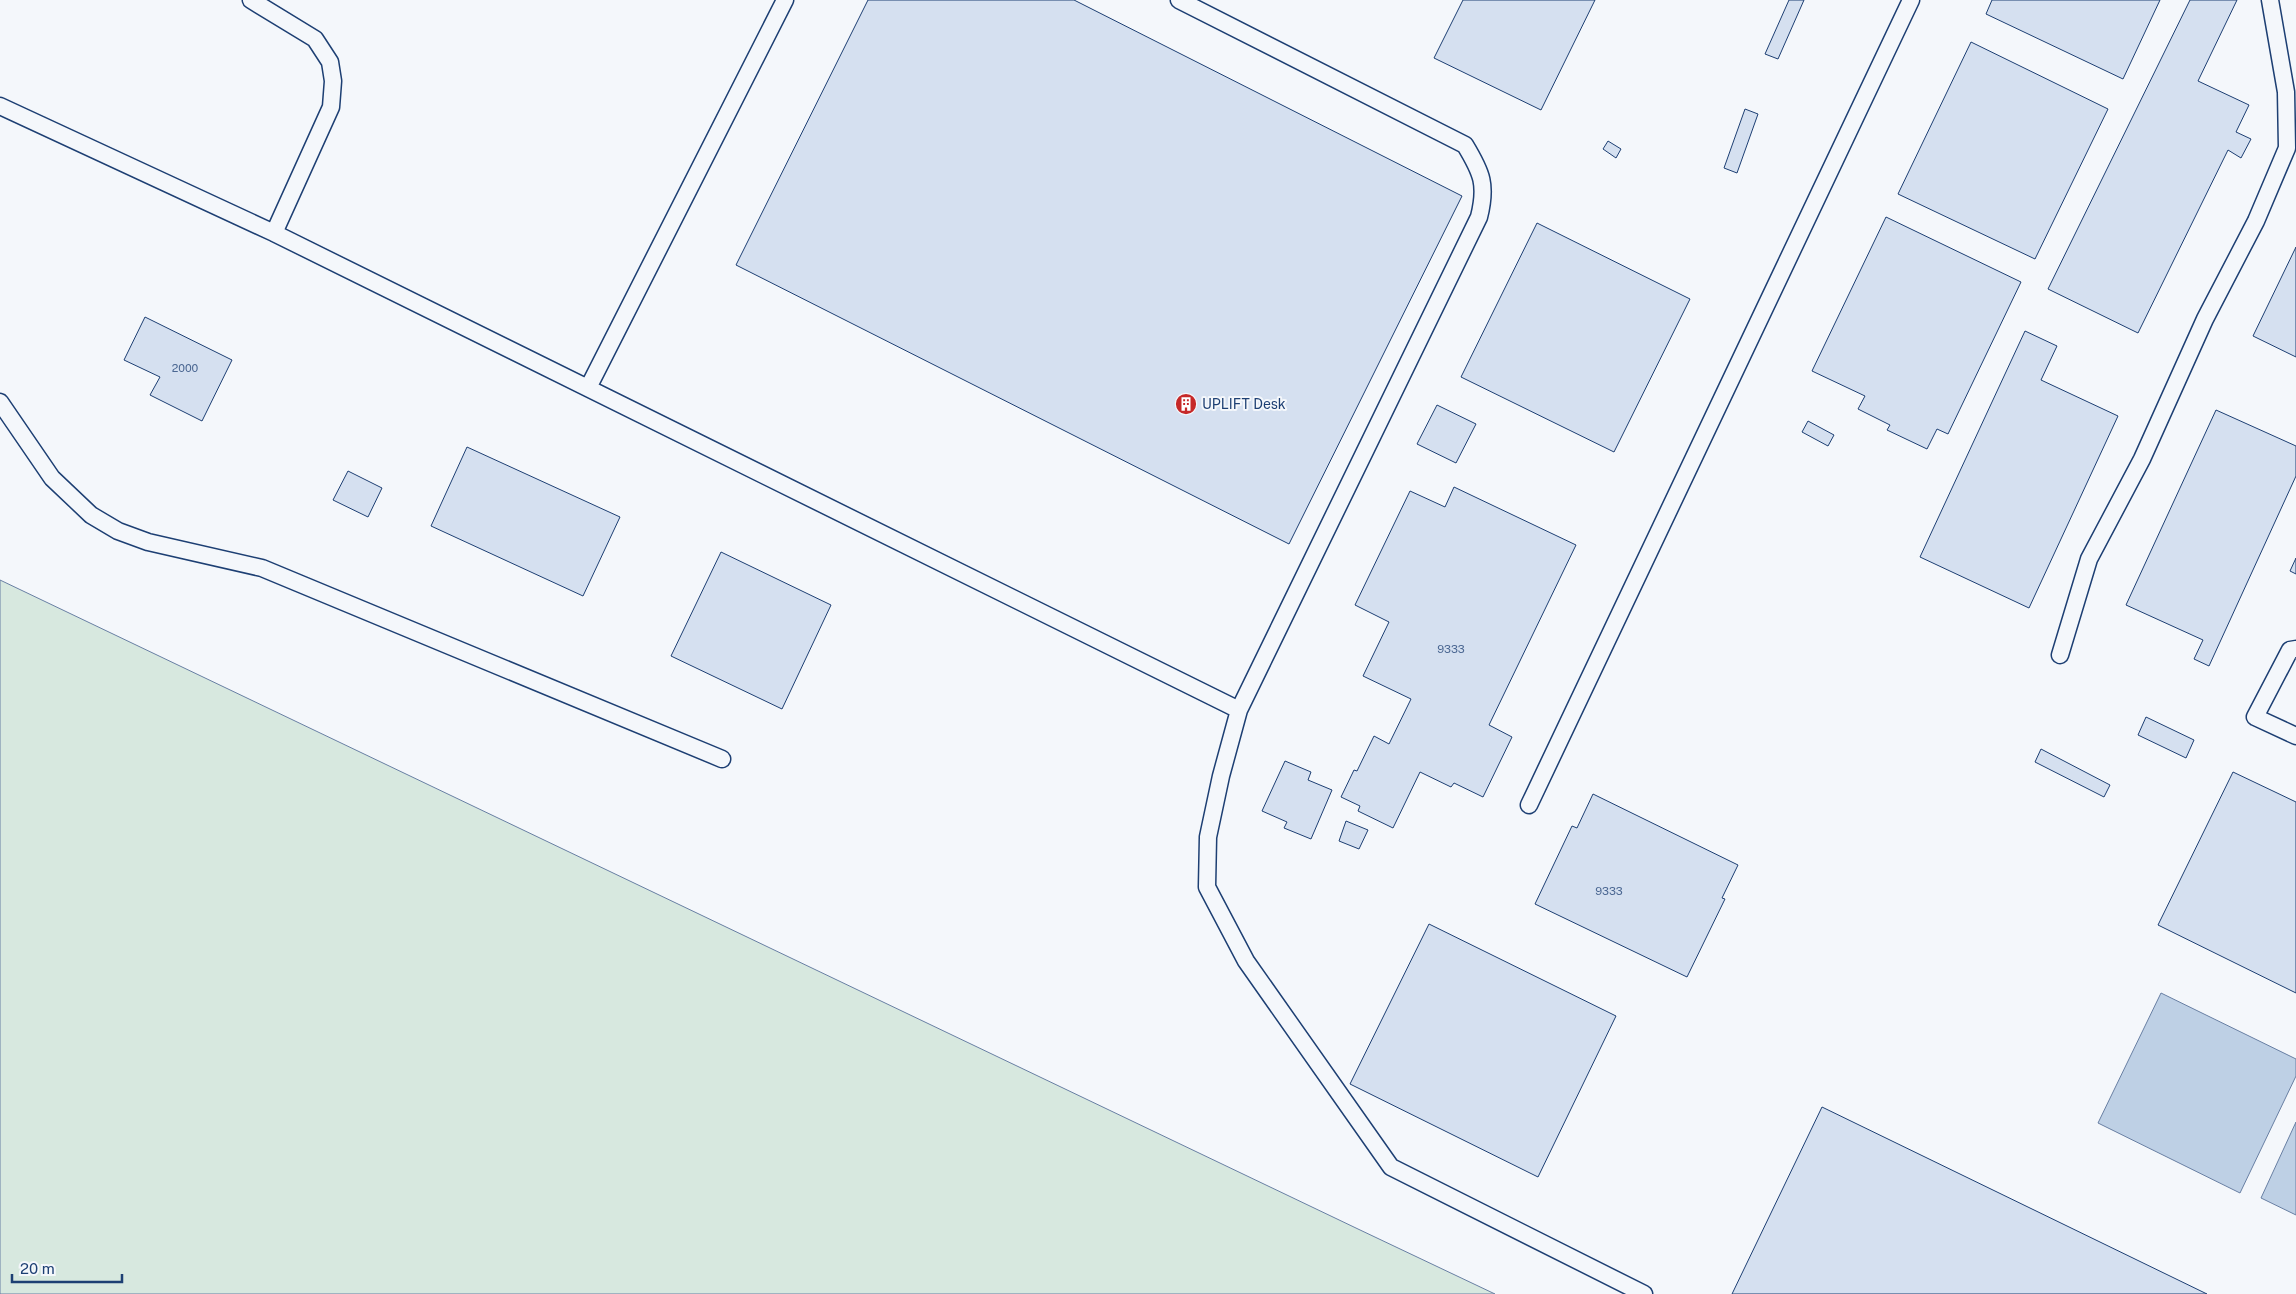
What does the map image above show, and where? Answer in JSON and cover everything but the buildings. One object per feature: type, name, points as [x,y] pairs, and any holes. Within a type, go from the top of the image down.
[{"type":"lane","points":[[251,0],[315,39],[330,62],[333,80],[331,107],[274,233]]},
{"type":"lane","points":[[588,388],[785,0]]},
{"type":"lane","points":[[1179,0],[1465,146],[1484,180],[1484,197],[1479,217],[1239,710],[1221,776],[1208,837],[1207,887],[1246,961],[1391,1167],[1644,1294]]},
{"type":"lane","points":[[1529,805],[1911,0]]},
{"type":"lane","points":[[2060,655],[2089,558],[2142,459],[2205,319],[2256,222],[2287,148],[2286,92],[2270,0]]},
{"type":"lane","points":[[0,106],[274,233],[1239,710]]},
{"type":"lane","points":[[0,402],[52,478],[91,515],[118,531],[148,542],[262,568],[722,759]]},
{"type":"lane","points":[[2296,649],[2290,650],[2255,717],[2296,736]]},
{"type":"shaded area","points":[[0,580],[1358,1229],[1495,1294],[0,1294]]},
{"type":"water","points":[[2161,993],[2296,1059],[2296,1076],[2240,1193],[2098,1123]]},
{"type":"water","points":[[2296,1122],[2296,1215],[2261,1198]]},
{"type":"place","name":"UPLIFT Desk","points":[[1186,404]]}]
